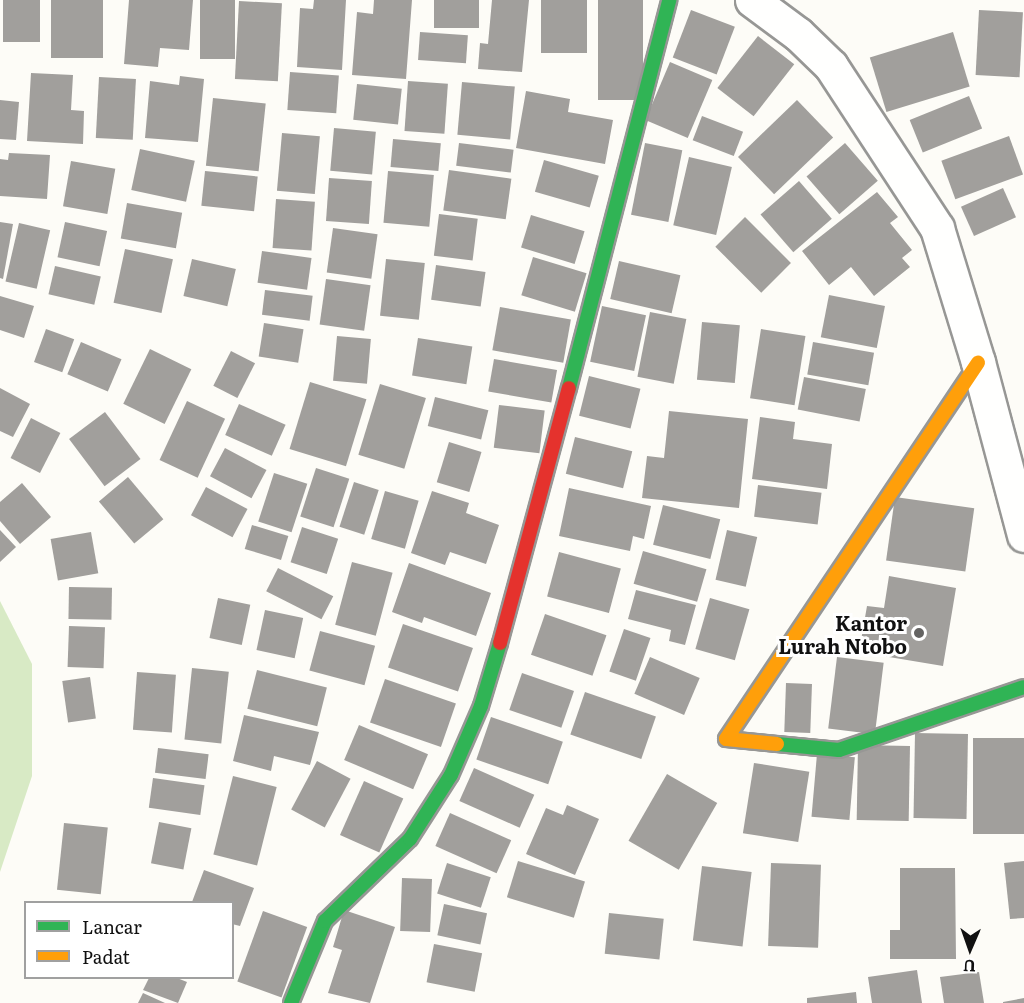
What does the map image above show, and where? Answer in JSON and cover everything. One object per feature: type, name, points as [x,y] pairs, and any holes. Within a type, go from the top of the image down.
[{"type":"street","points":[[291,1003],[325,921],[410,839],[451,775],[481,706],[523,568],[669,0]]},
{"type":"street","points":[[752,0],[798,34],[831,66],[937,228],[978,362],[1024,535]]},
{"type":"street","points":[[978,362],[726,739],[838,750],[1024,687]]},
{"type":"green space","points":[[0,601],[32,664],[32,776],[0,872]]},
{"type":"building","points":[[3,0],[40,0],[40,42],[3,42]]},
{"type":"building","points":[[51,0],[103,0],[103,58],[51,58]]},
{"type":"building","points":[[129,0],[193,0],[189,50],[160,48],[158,67],[124,64]]},
{"type":"building","points":[[200,0],[235,0],[235,59],[200,59]]},
{"type":"building","points":[[314,0],[346,0],[342,70],[297,67],[300,8],[313,9]]},
{"type":"building","points":[[374,0],[412,0],[406,79],[352,75],[357,12],[373,14]]},
{"type":"building","points":[[434,0],[479,0],[479,28],[434,28]]},
{"type":"building","points":[[492,0],[529,0],[522,72],[478,69],[480,43],[488,44]]},
{"type":"building","points":[[541,0],[587,0],[587,53],[541,53]]},
{"type":"building","points":[[598,0],[643,0],[643,100],[598,100]]},
{"type":"building","points":[[239,1],[282,3],[278,81],[235,79]]},
{"type":"building","points":[[691,10],[735,27],[717,74],[673,58]]},
{"type":"building","points":[[979,10],[1023,12],[1020,77],[976,75]]},
{"type":"building","points":[[420,32],[468,35],[466,63],[418,60]]},
{"type":"building","points":[[953,32],[970,87],[886,112],[870,57]]},
{"type":"building","points":[[758,36],[794,64],[754,116],[717,88]]},
{"type":"building","points":[[670,62],[712,80],[688,138],[645,120]]},
{"type":"building","points":[[290,72],[339,75],[336,113],[287,110]]},
{"type":"building","points":[[31,73],[73,75],[71,110],[84,111],[83,144],[27,141]]},
{"type":"building","points":[[180,76],[204,79],[198,142],[145,138],[150,81],[179,85]]},
{"type":"building","points":[[99,77],[136,79],[133,140],[96,138]]},
{"type":"building","points":[[408,81],[448,84],[444,134],[405,131]]},
{"type":"building","points":[[462,82],[515,87],[510,139],[457,135]]},
{"type":"building","points":[[357,84],[402,89],[398,125],[353,120]]},
{"type":"building","points":[[526,91],[570,99],[568,112],[613,120],[605,164],[516,148]]},
{"type":"building","points":[[969,96],[982,128],[923,152],[910,120]]},
{"type":"building","points":[[213,98],[266,104],[259,171],[206,166]]},
{"type":"building","points":[[0,100],[19,102],[16,140],[0,139]]},
{"type":"building","points":[[797,100],[833,137],[774,194],[738,157]]},
{"type":"building","points":[[702,116],[743,132],[734,156],[693,140]]},
{"type":"building","points":[[334,128],[376,132],[372,174],[330,171]]},
{"type":"building","points":[[282,133],[320,136],[315,194],[277,191]]},
{"type":"building","points":[[1009,136],[1023,175],[955,199],[941,161]]},
{"type":"building","points":[[393,139],[441,143],[438,171],[391,167]]},
{"type":"building","points":[[459,143],[514,150],[511,173],[456,166]]},
{"type":"building","points":[[645,143],[682,150],[668,222],[631,215]]},
{"type":"building","points":[[845,143],[878,181],[839,214],[807,176]]},
{"type":"building","points":[[140,149],[195,161],[186,202],[131,190]]},
{"type":"building","points":[[9,153],[50,155],[47,199],[0,196],[0,159],[8,160]]},
{"type":"building","points":[[689,157],[732,167],[716,235],[673,225]]},
{"type":"building","points":[[544,160],[599,176],[590,207],[535,192]]},
{"type":"building","points":[[71,161],[115,169],[107,214],[63,206]]},
{"type":"building","points":[[449,170],[511,179],[506,219],[443,211]]},
{"type":"building","points":[[205,171],[258,177],[254,211],[201,206]]},
{"type":"building","points":[[388,171],[434,175],[429,227],[383,223]]},
{"type":"building","points":[[329,178],[372,181],[369,224],[326,221]]},
{"type":"building","points":[[799,181],[832,219],[793,252],[761,214]]},
{"type":"building","points":[[1003,188],[1016,217],[974,236],[961,207]]},
{"type":"building","points":[[877,192],[898,217],[890,223],[912,250],[902,258],[910,267],[874,296],[851,267],[829,285],[802,251]]},
{"type":"building","points":[[276,199],[315,202],[311,251],[273,248]]},
{"type":"building","points":[[127,203],[182,213],[176,248],[121,238]]},
{"type":"building","points":[[439,214],[478,219],[473,260],[434,256]]},
{"type":"building","points":[[531,215],[585,231],[575,264],[521,248]]},
{"type":"building","points":[[745,217],[791,263],[761,293],[715,247]]},
{"type":"building","points":[[0,222],[13,224],[3,279],[0,278]]},
{"type":"building","points":[[65,222],[107,231],[100,266],[58,257]]},
{"type":"building","points":[[19,223],[50,230],[37,289],[6,281]]},
{"type":"building","points":[[333,228],[378,234],[371,279],[327,273]]},
{"type":"building","points":[[125,249],[173,259],[161,313],[114,303]]},
{"type":"building","points":[[262,251],[312,258],[307,290],[258,283]]},
{"type":"building","points":[[533,257],[587,273],[575,312],[521,295]]},
{"type":"building","points":[[192,259],[236,269],[227,306],[183,296]]},
{"type":"building","points":[[386,259],[425,263],[419,320],[380,316]]},
{"type":"building","points":[[619,261],[680,275],[672,313],[610,299]]},
{"type":"building","points":[[436,265],[486,272],[481,307],[431,300]]},
{"type":"building","points":[[55,266],[101,277],[94,305],[48,294]]},
{"type":"building","points":[[326,279],[371,285],[364,331],[320,325]]},
{"type":"building","points":[[265,290],[313,296],[310,321],[262,315]]},
{"type":"building","points":[[829,295],[885,306],[877,348],[821,337]]},
{"type":"building","points":[[0,296],[34,306],[24,338],[0,330]]},
{"type":"building","points":[[602,306],[646,315],[634,371],[590,362]]},
{"type":"building","points":[[500,307],[571,320],[563,363],[492,350]]},
{"type":"building","points":[[650,312],[686,319],[674,384],[637,377]]},
{"type":"building","points":[[702,322],[740,325],[735,383],[697,380]]},
{"type":"building","points":[[264,323],[304,329],[298,363],[259,357]]},
{"type":"building","points":[[46,329],[74,339],[62,372],[34,362]]},
{"type":"building","points":[[761,329],[805,336],[794,405],[750,398]]},
{"type":"building","points":[[337,336],[371,339],[367,384],[333,381]]},
{"type":"building","points":[[418,338],[472,347],[466,384],[412,376]]},
{"type":"building","points":[[81,342],[122,359],[108,391],[67,374]]},
{"type":"building","points":[[813,342],[874,353],[868,385],[807,374]]},
{"type":"building","points":[[150,349],[191,369],[165,424],[123,404]]},
{"type":"building","points":[[231,351],[255,363],[237,398],[213,386]]},
{"type":"building","points":[[494,359],[557,370],[551,403],[488,391]]},
{"type":"building","points":[[589,376],[640,389],[631,429],[579,416]]},
{"type":"building","points":[[804,377],[866,389],[860,421],[798,409]]},
{"type":"building","points":[[310,382],[366,399],[346,466],[290,449]]},
{"type":"building","points":[[380,384],[426,398],[404,469],[358,455]]},
{"type":"building","points":[[0,388],[30,404],[13,437],[0,431]]},
{"type":"building","points":[[435,397],[488,410],[481,439],[428,426]]},
{"type":"building","points":[[187,401],[225,419],[198,478],[160,460]]},
{"type":"building","points":[[239,404],[286,425],[272,456],[225,435]]},
{"type":"building","points":[[499,405],[545,411],[539,453],[494,448]]},
{"type":"building","points":[[669,411],[748,419],[739,508],[642,498],[647,456],[664,458]]},
{"type":"building","points":[[105,412],[141,459],[105,486],[69,439]]},
{"type":"building","points":[[760,417],[795,422],[793,439],[832,444],[827,489],[752,479]]},
{"type":"building","points":[[31,418],[60,433],[40,473],[11,458]]},
{"type":"building","points":[[575,437],[632,451],[623,488],[566,474]]},
{"type":"building","points":[[449,442],[482,452],[469,492],[437,482]]},
{"type":"building","points":[[225,448],[266,470],[251,498],[210,476]]},
{"type":"building","points":[[316,468],[349,479],[334,527],[300,517]]},
{"type":"building","points":[[274,473],[307,484],[292,532],[258,522]]},
{"type":"building","points":[[128,477],[163,519],[134,544],[99,501]]},
{"type":"building","points":[[354,482],[379,490],[364,535],[339,527]]},
{"type":"building","points":[[22,483],[51,517],[20,544],[0,521],[0,502]]},
{"type":"building","points":[[758,485],[822,493],[818,525],[754,517]]},
{"type":"building","points":[[206,487],[247,509],[232,537],[191,515]]},
{"type":"building","points":[[569,488],[651,506],[644,539],[633,536],[630,551],[559,536]]},
{"type":"building","points":[[385,491],[419,501],[405,549],[371,539]]},
{"type":"building","points":[[432,491],[469,503],[466,513],[499,525],[486,564],[450,552],[445,565],[411,553]]},
{"type":"building","points":[[895,497],[974,508],[965,572],[886,560]]},
{"type":"building","points":[[663,505],[720,519],[710,559],[653,545]]},
{"type":"building","points":[[252,525],[288,536],[281,560],[245,549]]},
{"type":"building","points":[[302,527],[338,539],[327,574],[291,562]]},
{"type":"building","points":[[0,530],[16,547],[0,562]]},
{"type":"building","points":[[727,530],[757,537],[746,587],[716,580]]},
{"type":"building","points":[[91,532],[98,573],[58,580],[51,539]]},
{"type":"building","points":[[643,551],[706,569],[697,602],[634,584]]},
{"type":"building","points":[[559,552],[621,569],[609,613],[547,596]]},
{"type":"building","points":[[352,562],[393,573],[376,636],[335,625]]},
{"type":"building","points":[[409,563],[491,593],[476,636],[424,617],[422,623],[392,612]]},
{"type":"building","points":[[278,568],[333,596],[321,619],[266,591]]},
{"type":"building","points":[[889,576],[956,588],[943,666],[859,652],[867,606],[884,608]]},
{"type":"building","points":[[69,587],[112,588],[111,620],[68,619]]},
{"type":"building","points":[[636,590],[696,605],[685,645],[669,641],[671,630],[628,619]]},
{"type":"building","points":[[218,598],[250,605],[242,645],[209,638]]},
{"type":"building","points":[[710,598],[749,609],[735,660],[695,649]]},
{"type":"building","points":[[265,610],[303,618],[295,658],[256,650]]},
{"type":"building","points":[[545,614],[606,635],[592,676],[531,655]]},
{"type":"building","points":[[403,624],[473,648],[458,692],[388,667]]},
{"type":"building","points":[[69,626],[105,627],[104,668],[68,667]]},
{"type":"building","points":[[624,629],[650,638],[636,681],[609,672]]},
{"type":"building","points":[[320,631],[375,646],[364,685],[309,671]]},
{"type":"building","points":[[650,657],[700,678],[684,715],[634,694]]},
{"type":"building","points":[[837,657],[884,663],[875,734],[828,728]]},
{"type":"building","points":[[192,668],[229,672],[221,743],[184,740]]},
{"type":"building","points":[[257,670],[327,687],[317,726],[247,709]]},
{"type":"building","points":[[137,672],[176,675],[172,733],[133,730]]},
{"type":"building","points":[[522,673],[574,691],[561,728],[509,710]]},
{"type":"building","points":[[90,677],[96,719],[68,722],[62,681]]},
{"type":"building","points":[[385,679],[456,703],[441,747],[370,722]]},
{"type":"building","points":[[786,683],[812,684],[810,733],[784,732]]},
{"type":"building","points":[[585,692],[656,716],[641,759],[570,735]]},
{"type":"building","points":[[244,715],[319,732],[310,765],[274,756],[271,771],[233,761]]},
{"type":"building","points":[[491,717],[563,742],[548,784],[476,760]]},
{"type":"building","points":[[359,725],[428,754],[413,789],[344,760]]},
{"type":"building","points":[[915,733],[968,734],[967,819],[914,818]]},
{"type":"building","points":[[973,738],[1024,738],[1024,834],[973,834]]},
{"type":"building","points":[[858,745],[910,746],[909,821],[857,820]]},
{"type":"building","points":[[158,748],[209,754],[206,779],[155,773]]},
{"type":"building","points":[[817,754],[855,757],[849,820],[812,817]]},
{"type":"building","points":[[317,761],[351,779],[325,827],[291,810]]},
{"type":"building","points":[[754,763],[809,772],[798,842],[743,833]]},
{"type":"building","points":[[474,768],[534,795],[520,828],[459,801]]},
{"type":"building","points":[[667,774],[717,803],[679,870],[628,841]]},
{"type":"building","points":[[233,776],[277,787],[257,865],[213,855]]},
{"type":"building","points":[[153,778],[204,785],[200,815],[149,808]]},
{"type":"building","points":[[364,781],[403,798],[379,852],[340,835]]},
{"type":"building","points":[[567,805],[599,819],[575,875],[526,854],[546,808],[563,815]]},
{"type":"building","points":[[450,813],[511,840],[497,873],[435,846]]},
{"type":"building","points":[[159,822],[191,828],[183,870],[151,863]]},
{"type":"building","points":[[64,823],[108,828],[101,894],[57,890]]},
{"type":"building","points":[[518,861],[585,881],[574,918],[507,897]]},
{"type":"building","points":[[1024,861],[1024,918],[1010,919],[1004,863]]},
{"type":"building","points":[[447,863],[491,877],[481,908],[437,893]]},
{"type":"building","points":[[771,863],[821,865],[818,948],[768,946]]},
{"type":"building","points":[[702,866],[752,872],[742,947],[693,940]]},
{"type":"building","points":[[900,868],[955,868],[956,959],[890,959],[890,930],[900,930]]},
{"type":"building","points":[[204,870],[254,888],[240,926],[234,924],[234,901],[192,901]]},
{"type":"building","points":[[402,878],[432,879],[430,932],[400,931]]},
{"type":"building","points":[[444,904],[487,913],[480,944],[437,935]]},
{"type":"building","points":[[344,910],[395,927],[370,1003],[328,993],[342,950],[333,947]]},
{"type":"building","points":[[263,911],[307,927],[282,998],[237,981]]},
{"type":"building","points":[[609,913],[664,919],[659,960],[605,954]]},
{"type":"building","points":[[434,944],[482,953],[475,992],[427,982]]},
{"type":"building","points":[[917,970],[922,1003],[872,1003],[868,977]]},
{"type":"building","points":[[979,972],[984,1003],[944,1003],[940,977]]},
{"type":"building","points":[[148,979],[180,979],[187,982],[178,1003],[143,990]]},
{"type":"building","points":[[856,992],[857,1003],[807,1003],[807,998]]},
{"type":"building","points":[[143,993],[165,1003],[138,1003]]},
{"type":"building","points":[[1024,998],[1024,1003],[1003,1003],[1003,1002]]},
{"type":"traffic: fast","points":[[569,388],[669,0]]},
{"type":"traffic: fast","points":[[291,1003],[325,921],[410,839],[451,775],[481,706],[500,643]]},
{"type":"traffic: fast","points":[[777,744],[839,750],[1024,687]]},
{"type":"traffic: slow","points":[[777,744],[726,739],[978,362]]},
{"type":"traffic: jam","points":[[500,643],[569,388]]},
{"type":"place","name":"Kantor Lurah Ntobo","points":[[919,633]]}]
